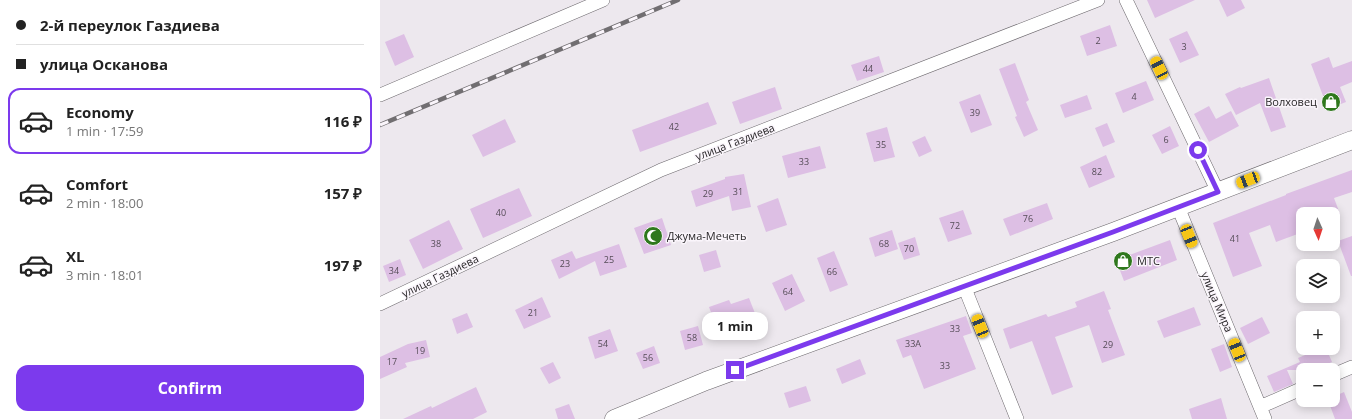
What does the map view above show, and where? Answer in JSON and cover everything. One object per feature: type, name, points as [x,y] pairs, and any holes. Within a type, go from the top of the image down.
[{"type":"main road","points":[[614,419],[706,380],[1178,207],[1352,140]]},
{"type":"street","points":[[380,94],[603,0]]},
{"type":"street","name":"улица Газдиева","points":[[380,304],[661,170],[1098,0]]},
{"type":"street","points":[[1126,0],[1218,192]]},
{"type":"street","name":"улица Мира","points":[[1178,207],[1263,413]]},
{"type":"street","points":[[964,286],[1017,419]]},
{"type":"street","points":[[1340,372],[1352,367]]},
{"type":"street","points":[[1263,413],[1296,392]]},
{"type":"building","points":[[1147,0],[1195,0],[1155,18]]},
{"type":"building","points":[[1219,0],[1241,0],[1245,8],[1227,17]]},
{"type":"building","points":[[1110,25],[1117,46],[1087,56],[1080,36]]},
{"type":"building","points":[[1187,31],[1199,55],[1180,63],[1169,39]]},
{"type":"building","points":[[404,34],[414,57],[395,66],[385,42]]},
{"type":"building","points":[[879,56],[884,72],[857,81],[851,65]]},
{"type":"building","points":[[1329,57],[1333,68],[1352,61],[1352,82],[1340,87],[1346,102],[1328,109],[1311,64]]},
{"type":"building","points":[[1015,63],[1029,100],[1026,102],[1038,130],[1024,137],[1015,117],[1017,116],[999,69]]},
{"type":"building","points":[[1269,78],[1286,127],[1271,132],[1260,103],[1236,115],[1225,94],[1240,87],[1241,88]]},
{"type":"building","points":[[1146,81],[1154,100],[1123,113],[1115,93]]},
{"type":"building","points":[[775,87],[782,109],[740,124],[732,102]]},
{"type":"building","points":[[980,94],[992,125],[971,133],[959,102]]},
{"type":"building","points":[[1087,95],[1092,109],[1065,118],[1060,105]]},
{"type":"building","points":[[708,102],[717,124],[640,152],[632,130]]},
{"type":"building","points":[[1209,106],[1216,119],[1231,111],[1239,126],[1209,142],[1194,114]]},
{"type":"building","points":[[505,119],[516,142],[483,157],[472,135]]},
{"type":"building","points":[[1107,123],[1115,142],[1103,147],[1095,128]]},
{"type":"building","points":[[1170,126],[1179,146],[1162,154],[1152,135]]},
{"type":"building","points":[[887,127],[895,157],[874,162],[866,133]]},
{"type":"building","points":[[925,136],[932,151],[919,157],[912,142]]},
{"type":"building","points":[[820,146],[826,168],[788,178],[782,156]]},
{"type":"building","points":[[1106,155],[1115,177],[1089,188],[1080,167]]},
{"type":"building","points":[[1352,170],[1352,192],[1334,198],[1337,207],[1296,207],[1296,235],[1276,242],[1270,225],[1249,233],[1262,266],[1233,277],[1213,223]]},
{"type":"building","points":[[744,174],[751,207],[732,211],[729,196],[696,207],[691,191],[725,179],[725,177]]},
{"type":"building","points":[[519,188],[532,216],[483,238],[470,209]]},
{"type":"building","points":[[778,198],[787,225],[766,232],[757,206]]},
{"type":"building","points":[[1047,203],[1053,219],[1010,236],[1003,219]]},
{"type":"building","points":[[963,210],[972,234],[948,242],[939,218]]},
{"type":"building","name":"Джума-Мечеть","points":[[662,218],[671,245],[644,254],[634,228]]},
{"type":"building","points":[[449,220],[463,249],[423,269],[409,240]]},
{"type":"building","points":[[892,230],[898,249],[875,257],[869,238]]},
{"type":"building","points":[[1352,236],[1352,276],[1340,246],[1340,240]]},
{"type":"building","points":[[915,237],[920,255],[904,260],[898,243]]},
{"type":"building","points":[[1170,240],[1177,260],[1124,281],[1116,260]]},
{"type":"building","points":[[619,244],[627,267],[600,276],[595,261],[559,279],[551,260],[572,251],[576,259]]},
{"type":"building","points":[[716,250],[721,267],[704,272],[699,255]]},
{"type":"building","points":[[834,251],[848,285],[830,292],[817,258]]},
{"type":"building","points":[[400,259],[406,275],[389,282],[383,266]]},
{"type":"building","points":[[792,274],[805,301],[785,311],[772,283]]},
{"type":"building","points":[[1104,291],[1111,309],[1108,310],[1125,355],[1102,363],[1089,325],[1055,337],[1073,387],[1052,395],[1032,341],[1010,349],[1003,329],[1046,314],[1048,317],[1077,307],[1075,302]]},
{"type":"building","points":[[542,297],[551,317],[524,329],[515,310]]},
{"type":"building","points":[[749,298],[758,321],[740,328],[741,332],[721,339],[709,307],[729,300],[731,304]]},
{"type":"building","points":[[1194,307],[1201,325],[1164,338],[1157,321]]},
{"type":"building","points":[[467,313],[473,327],[457,334],[452,319]]},
{"type":"building","points":[[966,316],[972,333],[963,336],[976,369],[924,389],[911,355],[903,358],[896,340]]},
{"type":"building","points":[[1262,317],[1270,333],[1248,344],[1240,328]]},
{"type":"building","points":[[698,326],[703,345],[685,350],[680,331]]},
{"type":"building","points":[[610,329],[618,351],[595,359],[588,337]]},
{"type":"building","points":[[426,340],[430,357],[405,363],[407,367],[380,379],[380,357],[408,344]]},
{"type":"building","points":[[1224,344],[1232,367],[1220,372],[1211,349]]},
{"type":"building","points":[[654,346],[660,363],[643,369],[636,353]]},
{"type":"building","points":[[1305,355],[1329,355],[1332,362],[1298,363],[1300,362],[1298,358]]},
{"type":"building","points":[[860,359],[866,374],[842,384],[836,369]]},
{"type":"building","points":[[553,362],[561,378],[549,384],[540,368]]},
{"type":"building","points":[[1296,364],[1296,370],[1287,370],[1293,384],[1274,392],[1267,376]]},
{"type":"building","points":[[806,386],[811,401],[789,408],[784,393]]},
{"type":"building","points":[[476,387],[487,412],[473,419],[403,419],[431,406],[432,408]]},
{"type":"building","points":[[1344,392],[1352,412],[1352,419],[1335,419],[1331,407],[1340,407],[1340,394]]},
{"type":"building","points":[[1221,398],[1227,419],[1192,419],[1189,409]]},
{"type":"building","points":[[569,404],[575,419],[558,419],[555,409]]},
{"type":"railway","points":[[380,125],[678,0]]},
{"type":"place","name":"Волховец","points":[[1331,102]]},
{"type":"place","name":"Джума-Мечеть","points":[[653,236]]},
{"type":"place","name":"МТС","points":[[1123,261]]},
{"type":"route","points":[[735,370],[1113,232],[1218,192],[1198,150]]}]
